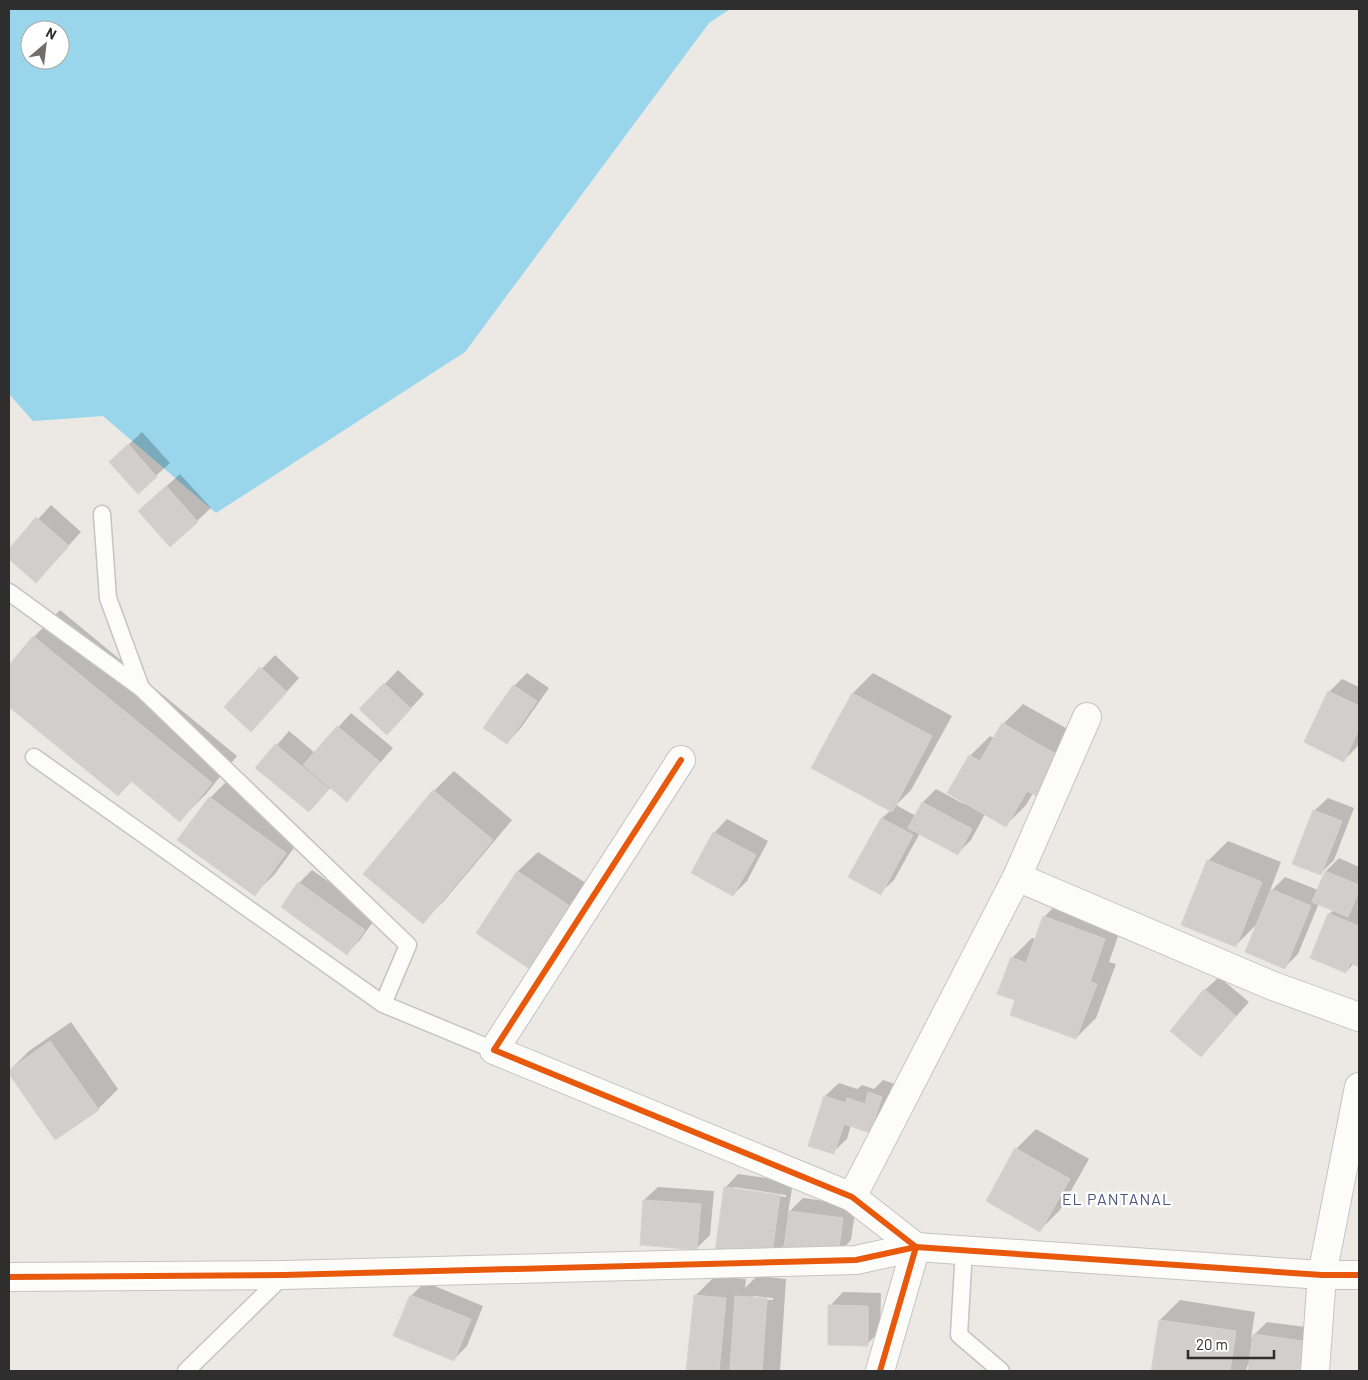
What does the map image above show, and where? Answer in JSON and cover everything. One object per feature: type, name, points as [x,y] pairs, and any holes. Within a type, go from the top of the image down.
[{"type":"street","points":[[852,1197],[1017,877],[1087,717]]},
{"type":"street","points":[[681,760],[494,1050],[852,1197],[916,1247]]},
{"type":"street","points":[[1017,877],[1274,986],[1359,1017]]},
{"type":"street","points":[[1315,1371],[1322,1275],[1359,1087]]},
{"type":"street","points":[[880,1371],[916,1247]]},
{"type":"street","points":[[9,1277],[284,1275],[856,1260],[916,1247],[1322,1275],[1359,1275]]},
{"type":"lane","points":[[102,514],[108,598],[141,688]]},
{"type":"lane","points":[[9,592],[141,688],[408,945],[384,1004]]},
{"type":"lane","points":[[34,757],[384,1004],[494,1050]]},
{"type":"lane","points":[[964,1250],[959,1335],[1001,1371]]},
{"type":"lane","points":[[189,1370],[284,1275]]},
{"type":"water","points":[[9,9],[730,9],[709,23],[465,352],[216,513],[103,416],[33,421],[9,394]]},
{"type":"building","points":[[128,444],[157,477],[138,494],[109,462]]},
{"type":"building","points":[[166,486],[198,522],[170,547],[138,511]]},
{"type":"building","points":[[36,517],[69,546],[36,583],[9,559],[9,549]]},
{"type":"building","points":[[33,636],[212,783],[180,822],[131,781],[118,796],[9,707],[9,665]]},
{"type":"building","points":[[260,667],[287,692],[251,732],[224,707]]},
{"type":"building","points":[[384,683],[411,709],[387,735],[359,709]]},
{"type":"building","points":[[513,685],[537,701],[507,744],[483,728]]},
{"type":"building","points":[[1328,691],[1359,706],[1359,729],[1344,762],[1304,742]]},
{"type":"building","points":[[852,693],[932,736],[892,812],[811,768]]},
{"type":"building","points":[[1002,723],[1061,757],[1038,797],[1027,791],[1006,827],[947,793],[969,755],[980,761]]},
{"type":"building","points":[[337,726],[380,762],[347,802],[303,765]]},
{"type":"building","points":[[275,744],[329,789],[309,812],[255,768]]},
{"type":"building","points":[[433,790],[493,840],[423,924],[363,874]]},
{"type":"building","points":[[209,797],[286,853],[255,896],[177,840]]},
{"type":"building","points":[[922,802],[972,829],[958,855],[908,828]]},
{"type":"building","points":[[1313,810],[1342,821],[1321,875],[1292,864]]},
{"type":"building","points":[[881,818],[913,835],[881,895],[848,877]]},
{"type":"building","points":[[713,832],[756,855],[733,896],[691,873]]},
{"type":"building","points":[[1207,860],[1262,882],[1236,947],[1181,925]]},
{"type":"building","points":[[517,871],[576,910],[534,972],[476,933]]},
{"type":"building","points":[[1325,871],[1359,885],[1359,891],[1348,917],[1312,902]]},
{"type":"building","points":[[298,882],[365,930],[347,955],[281,907]]},
{"type":"building","points":[[1271,889],[1311,906],[1285,969],[1245,952]]},
{"type":"building","points":[[1328,913],[1359,926],[1359,967],[1350,963],[1346,973],[1310,958]]},
{"type":"building","points":[[1043,916],[1105,939],[1090,982],[1097,984],[1076,1039],[1010,1015],[1015,1000],[997,994],[1011,957],[1026,963]]},
{"type":"building","points":[[1204,989],[1236,1016],[1201,1057],[1170,1031]]},
{"type":"building","points":[[50,1041],[99,1110],[55,1140],[9,1074],[9,1070]]},
{"type":"building","points":[[868,1092],[882,1097],[870,1133],[844,1124],[834,1154],[808,1146],[824,1096],[846,1103],[847,1098],[865,1104]]},
{"type":"building","points":[[1015,1148],[1070,1179],[1040,1232],[986,1201]]},
{"type":"building","points":[[724,1187],[780,1195],[771,1260],[715,1252]]},
{"type":"building","points":[[643,1200],[701,1204],[697,1250],[640,1245]]},
{"type":"building","points":[[789,1211],[843,1218],[838,1255],[784,1247]]},
{"type":"building","points":[[410,1295],[471,1319],[454,1361],[393,1336]]},
{"type":"building","points":[[694,1295],[726,1298],[719,1371],[686,1371]]},
{"type":"building","points":[[735,1296],[767,1298],[762,1371],[730,1371]]},
{"type":"building","points":[[828,1305],[868,1306],[868,1346],[828,1345]]},
{"type":"building","points":[[1159,1320],[1236,1331],[1230,1371],[1151,1371]]},
{"type":"building","points":[[1253,1334],[1309,1342],[1305,1371],[1248,1371]]},
{"type":"cycle path","points":[[681,760],[494,1050],[852,1197],[916,1247],[880,1371]]},
{"type":"cycle path","points":[[9,1277],[284,1275],[856,1260],[916,1247],[1322,1275],[1359,1275]]},
{"type":"district","name":"EL PANTANAL","points":[[1117,1199]]}]
